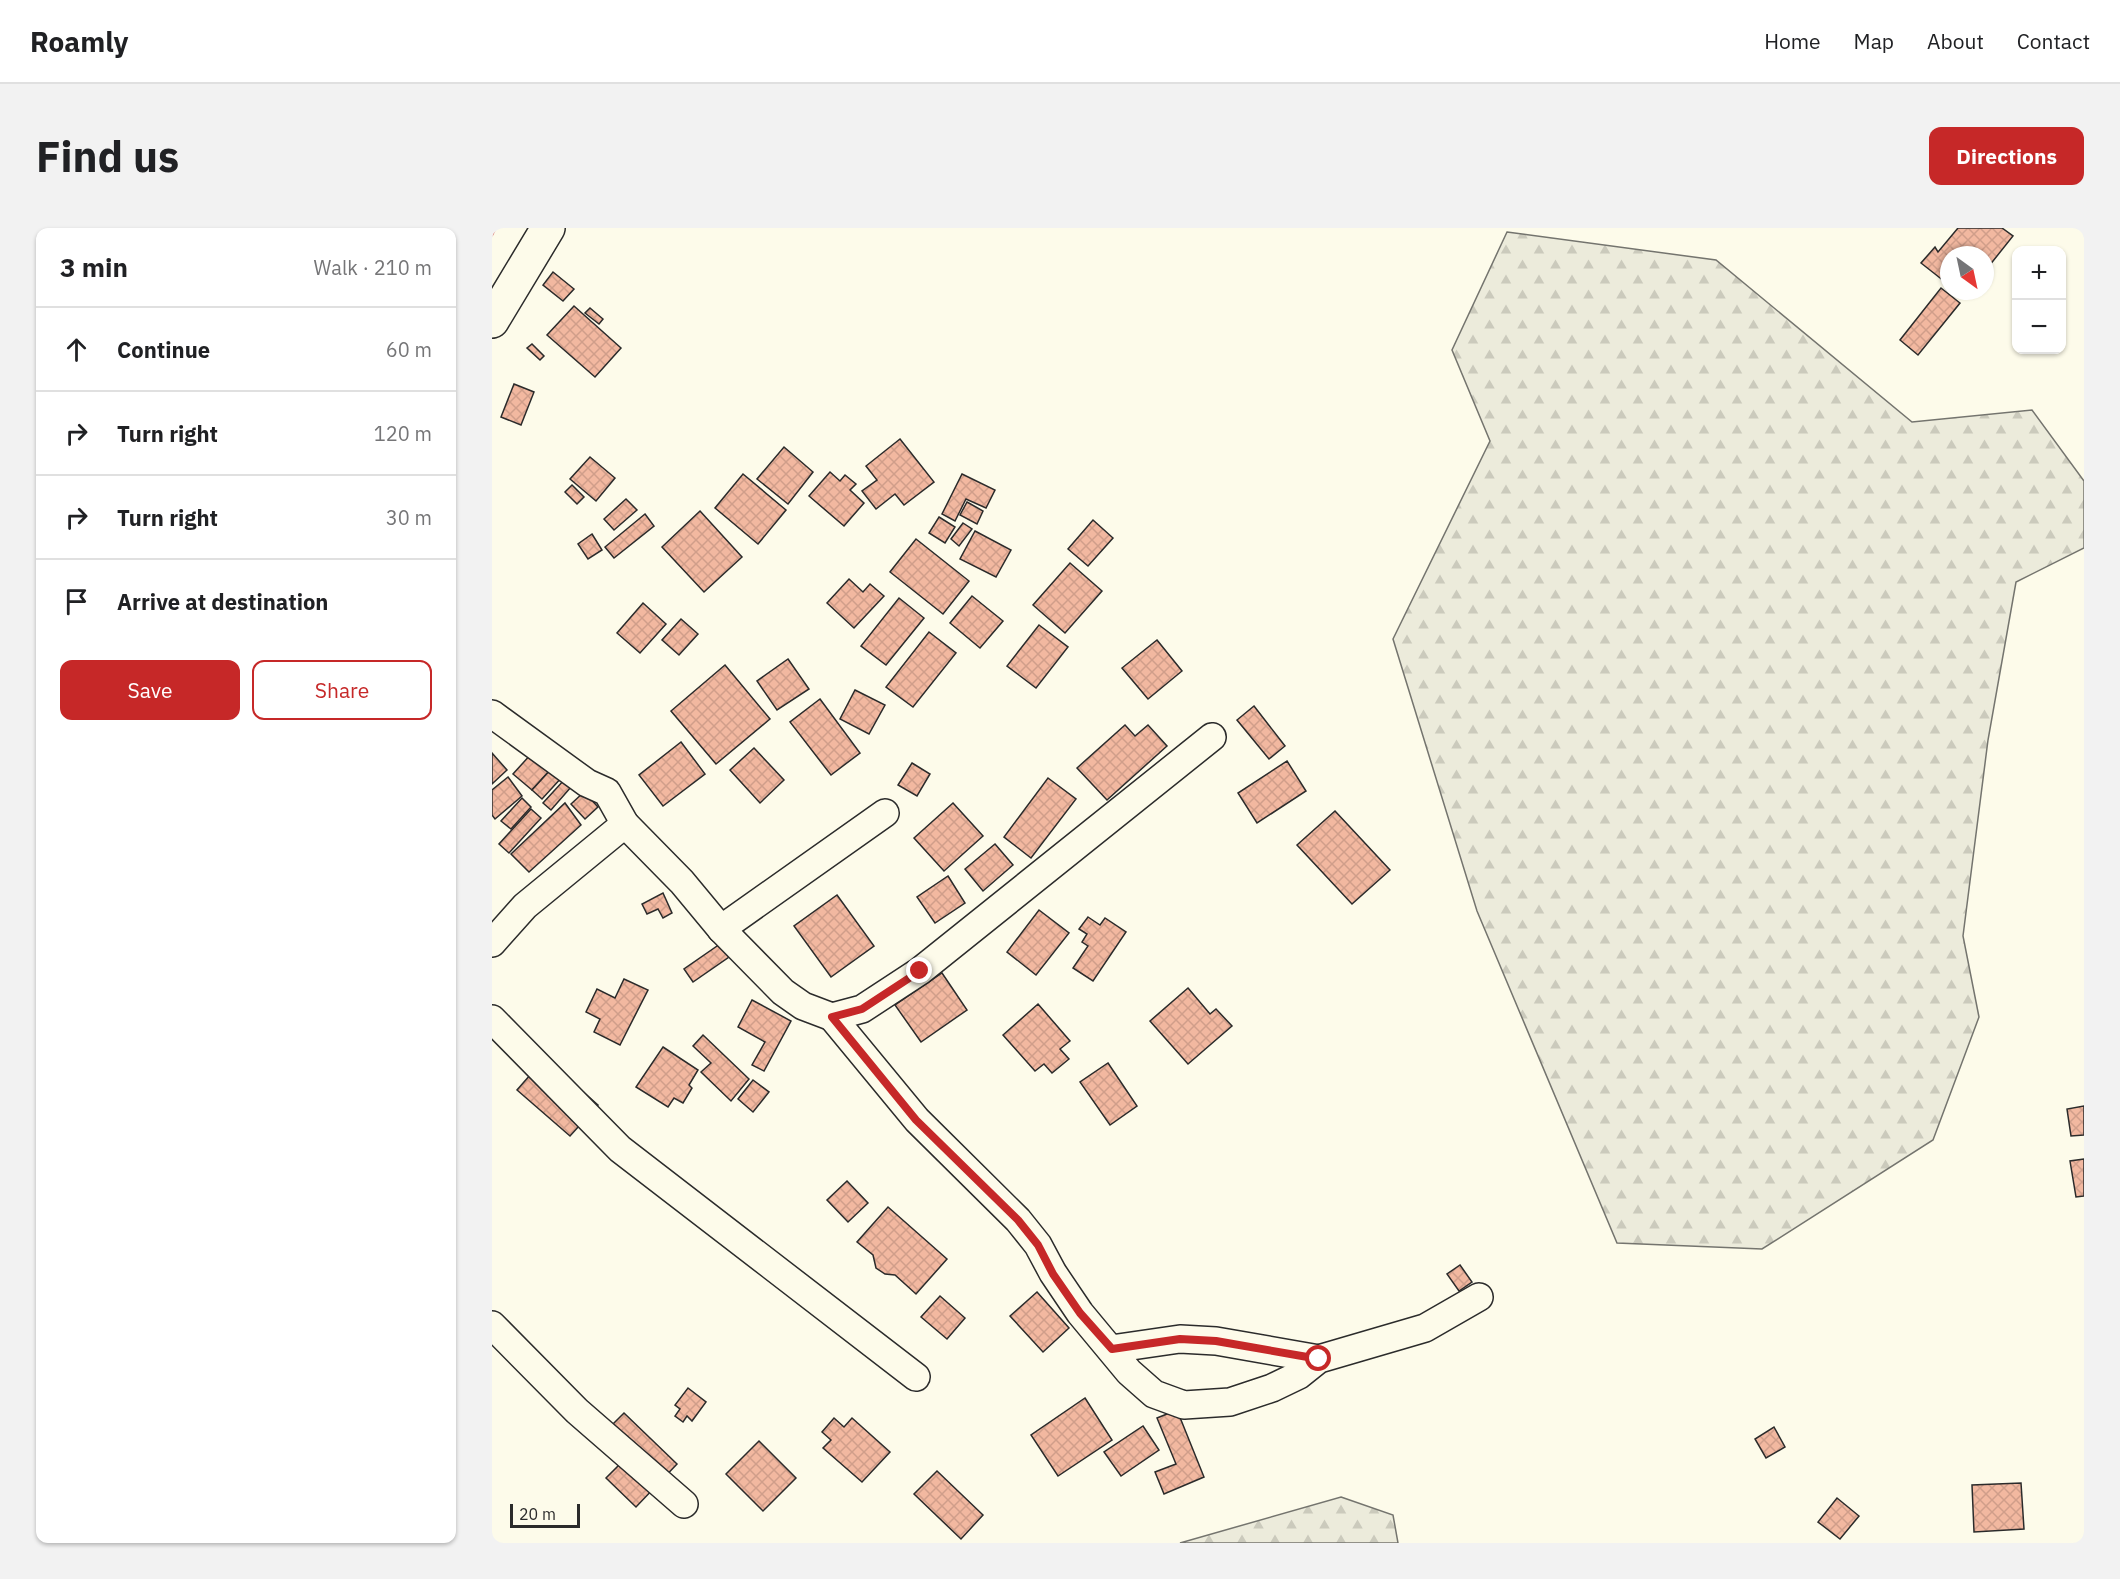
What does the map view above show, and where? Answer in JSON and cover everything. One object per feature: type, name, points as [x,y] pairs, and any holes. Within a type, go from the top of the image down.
[{"type":"main road","points":[[492,321],[549,228]]},
{"type":"street","points":[[492,714],[587,783],[607,792],[626,824],[682,882],[721,929],[783,992],[803,1006],[832,1017],[916,1120],[1018,1220],[1038,1245],[1053,1274],[1080,1313],[1129,1372],[1154,1394],[1184,1405],[1230,1402],[1299,1376],[1319,1359],[1425,1328],[1479,1297]]},
{"type":"street","points":[[832,1017],[862,1009],[920,971],[1212,737]]},
{"type":"street","points":[[721,929],[885,813]]},
{"type":"street","points":[[492,943],[525,906],[626,824]]},
{"type":"street","points":[[492,1019],[620,1149],[916,1377]]},
{"type":"street","points":[[492,1325],[577,1411],[684,1504]]},
{"type":"street","points":[[1112,1349],[1180,1339],[1216,1341],[1319,1359]]},
{"type":"green space","points":[[1507,232],[1716,260],[1912,422],[2032,410],[2084,481],[2084,548],[2016,582],[1988,740],[1963,936],[1979,1017],[1933,1140],[1762,1249],[1617,1243],[1477,911],[1393,639],[1490,441],[1452,350]]},
{"type":"green space","points":[[1341,1497],[1393,1515],[1398,1543],[1180,1543]]},
{"type":"building","points":[[1958,228],[2002,228],[2013,236],[1994,260],[1994,246],[1943,246]]},
{"type":"building","points":[[1935,247],[1938,252],[1940,250],[1940,278],[1921,263]]},
{"type":"building","points":[[553,272],[574,289],[563,301],[543,285]]},
{"type":"building","points":[[1940,289],[1940,300],[1956,300],[1960,303],[1918,355],[1900,340]]},
{"type":"building","points":[[574,306],[621,348],[595,377],[547,335]]},
{"type":"building","points":[[590,308],[603,319],[599,324],[585,313]]},
{"type":"building","points":[[532,344],[544,356],[540,360],[527,348]]},
{"type":"building","points":[[514,384],[534,392],[521,425],[501,417]]},
{"type":"building","points":[[900,439],[934,482],[904,505],[895,494],[876,509],[862,491],[877,480],[866,466]]},
{"type":"building","points":[[784,447],[813,472],[788,504],[757,479]]},
{"type":"building","points":[[590,457],[615,478],[596,501],[570,479]]},
{"type":"building","points":[[830,472],[840,481],[845,475],[856,484],[850,490],[864,503],[844,526],[809,496]]},
{"type":"building","points":[[743,474],[786,510],[758,544],[715,508]]},
{"type":"building","points":[[962,474],[995,490],[986,508],[966,499],[955,521],[942,514]]},
{"type":"building","points":[[572,485],[584,497],[577,504],[565,492]]},
{"type":"building","points":[[626,499],[637,510],[614,530],[604,519]]},
{"type":"building","points":[[967,502],[983,511],[977,524],[960,515]]},
{"type":"building","points":[[700,511],[742,557],[704,592],[662,547]]},
{"type":"building","points":[[645,514],[654,526],[614,558],[605,547]]},
{"type":"building","points":[[939,517],[955,527],[945,543],[929,533]]},
{"type":"building","points":[[1093,520],[1113,538],[1088,566],[1068,549]]},
{"type":"building","points":[[963,523],[972,529],[959,546],[951,539]]},
{"type":"building","points":[[975,531],[1011,550],[996,577],[960,559]]},
{"type":"building","points":[[592,534],[602,550],[588,559],[578,544]]},
{"type":"building","points":[[916,539],[969,581],[943,614],[890,572]]},
{"type":"building","points":[[1070,563],[1102,591],[1065,633],[1033,605]]},
{"type":"building","points":[[849,579],[863,592],[870,584],[884,596],[854,628],[827,603]]},
{"type":"building","points":[[972,596],[1003,621],[980,648],[950,623]]},
{"type":"building","points":[[899,598],[924,618],[886,665],[861,646]]},
{"type":"building","points":[[643,603],[666,624],[640,653],[617,633]]},
{"type":"building","points":[[681,619],[698,634],[679,655],[662,640]]},
{"type":"building","points":[[1039,625],[1068,647],[1036,688],[1007,666]]},
{"type":"building","points":[[929,632],[956,653],[913,707],[886,687]]},
{"type":"building","points":[[1157,640],[1182,671],[1148,699],[1122,668]]},
{"type":"building","points":[[788,659],[809,689],[777,710],[757,681]]},
{"type":"building","points":[[725,665],[770,719],[716,764],[671,711]]},
{"type":"building","points":[[855,690],[885,705],[869,734],[840,719]]},
{"type":"building","points":[[820,699],[860,753],[831,775],[790,722]]},
{"type":"building","points":[[1254,706],[1285,746],[1269,759],[1237,720]]},
{"type":"building","points":[[1125,725],[1135,736],[1148,725],[1167,746],[1107,800],[1077,768]]},
{"type":"building","points":[[681,742],[705,774],[663,806],[639,775]]},
{"type":"building","points":[[754,748],[784,780],[760,803],[730,770]]},
{"type":"building","points":[[492,753],[507,770],[492,784]]},
{"type":"building","points":[[532,753],[551,769],[532,790],[513,774]]},
{"type":"building","points":[[1287,761],[1306,791],[1257,823],[1238,793]]},
{"type":"building","points":[[912,763],[930,774],[917,796],[898,785]]},
{"type":"building","points":[[553,767],[563,776],[542,799],[532,790]]},
{"type":"building","points":[[508,777],[522,796],[495,819],[492,815],[492,790]]},
{"type":"building","points":[[1048,778],[1076,799],[1031,858],[1004,837]]},
{"type":"building","points":[[564,780],[571,787],[551,810],[543,803]]},
{"type":"building","points":[[584,792],[598,807],[585,819],[571,804]]},
{"type":"building","points":[[522,798],[531,807],[511,829],[501,821]]},
{"type":"building","points":[[565,803],[581,825],[529,872],[511,854]]},
{"type":"building","points":[[953,803],[983,836],[944,871],[914,838]]},
{"type":"building","points":[[531,809],[541,818],[509,853],[499,844]]},
{"type":"building","points":[[1335,811],[1390,870],[1352,904],[1297,845]]},
{"type":"building","points":[[995,844],[1013,865],[983,891],[965,869]]},
{"type":"building","points":[[948,876],[965,903],[935,923],[917,897]]},
{"type":"building","points":[[663,893],[672,913],[663,918],[658,909],[647,914],[642,904]]},
{"type":"building","points":[[837,895],[874,946],[831,977],[794,926]]},
{"type":"building","points":[[1039,910],[1069,933],[1036,975],[1007,952]]},
{"type":"building","points":[[1088,917],[1100,925],[1105,918],[1126,932],[1093,981],[1073,968],[1088,946],[1082,942],[1087,934],[1079,929]]},
{"type":"building","points":[[720,944],[729,957],[693,982],[684,969]]},
{"type":"building","points":[[942,973],[967,1010],[921,1042],[895,1005]]},
{"type":"building","points":[[624,979],[648,990],[620,1045],[594,1032],[600,1019],[586,1012],[597,989],[615,998]]},
{"type":"building","points":[[1188,988],[1210,1014],[1216,1009],[1232,1026],[1188,1064],[1150,1021]]},
{"type":"building","points":[[752,1000],[791,1021],[764,1071],[752,1065],[765,1042],[738,1027]]},
{"type":"building","points":[[1038,1004],[1070,1041],[1060,1049],[1069,1059],[1052,1073],[1044,1064],[1035,1071],[1003,1035]]},
{"type":"building","points":[[703,1035],[749,1079],[731,1101],[701,1072],[711,1063],[693,1046]]},
{"type":"building","points":[[663,1047],[698,1070],[689,1085],[692,1088],[683,1103],[674,1098],[668,1107],[636,1087]]},
{"type":"building","points":[[545,1058],[598,1105],[570,1136],[517,1090]]},
{"type":"building","points":[[1108,1063],[1137,1106],[1110,1125],[1080,1082]]},
{"type":"building","points":[[753,1080],[769,1092],[753,1112],[738,1099]]},
{"type":"building","points":[[2084,1106],[2084,1135],[2071,1136],[2067,1109]]},
{"type":"building","points":[[2084,1159],[2084,1196],[2076,1197],[2070,1161]]},
{"type":"building","points":[[847,1181],[868,1203],[848,1222],[827,1200]]},
{"type":"building","points":[[888,1207],[947,1259],[916,1294],[895,1275],[885,1274],[876,1268],[873,1255],[857,1242]]},
{"type":"building","points":[[1460,1265],[1472,1282],[1459,1291],[1447,1274]]},
{"type":"building","points":[[1037,1292],[1069,1328],[1043,1352],[1010,1316]]},
{"type":"building","points":[[940,1296],[965,1318],[947,1339],[921,1317]]},
{"type":"building","points":[[688,1388],[706,1402],[692,1421],[687,1416],[683,1422],[675,1416],[680,1409],[675,1405]]},
{"type":"building","points":[[1085,1398],[1112,1440],[1058,1476],[1031,1435]]},
{"type":"building","points":[[1177,1410],[1204,1477],[1164,1494],[1155,1472],[1176,1464],[1157,1418]]},
{"type":"building","points":[[624,1413],[677,1464],[636,1507],[606,1478],[628,1456],[604,1433]]},
{"type":"building","points":[[834,1418],[844,1427],[852,1418],[890,1452],[862,1482],[823,1448],[831,1440],[822,1432]]},
{"type":"building","points":[[1143,1426],[1159,1450],[1121,1476],[1104,1452]]},
{"type":"building","points":[[1774,1427],[1785,1447],[1766,1458],[1755,1439]]},
{"type":"building","points":[[759,1441],[796,1478],[763,1511],[726,1474]]},
{"type":"building","points":[[937,1471],[983,1515],[961,1539],[914,1494]]},
{"type":"building","points":[[2021,1483],[2024,1529],[1974,1532],[1972,1485]]},
{"type":"building","points":[[1837,1498],[1859,1516],[1840,1539],[1818,1522]]},
{"type":"power","points":[[492,236],[496,228]]},
{"type":"route","points":[[920,971],[862,1009],[832,1017],[916,1120],[1018,1220],[1038,1245],[1053,1274],[1080,1313],[1112,1349],[1180,1339],[1216,1341],[1319,1359]]}]
